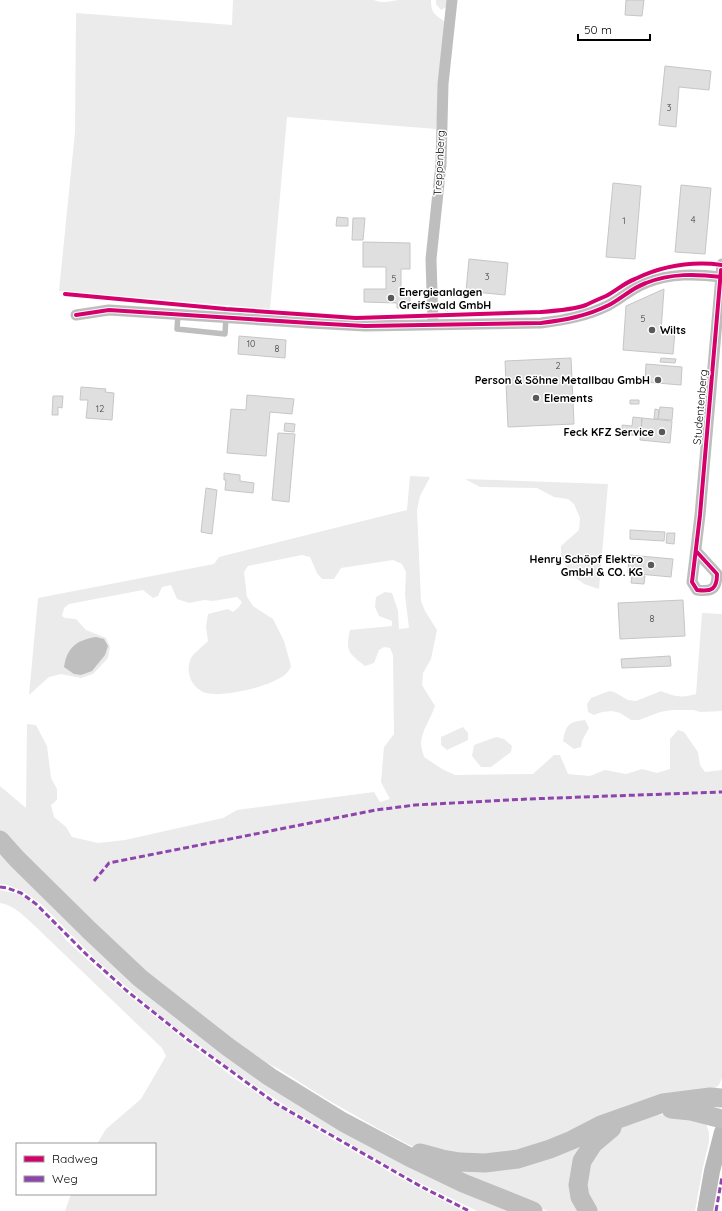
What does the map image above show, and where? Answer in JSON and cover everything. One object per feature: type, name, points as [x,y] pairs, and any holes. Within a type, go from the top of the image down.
[{"type":"highway","points":[[0,840],[17,859],[89,930],[140,978],[228,1047],[270,1077],[343,1122],[413,1159],[463,1183],[533,1211]]},
{"type":"highway","points":[[362,1132],[416,1152],[442,1159],[460,1162],[491,1163],[518,1159],[550,1150],[601,1125],[663,1103],[710,1097],[722,1098]]},
{"type":"highway","points":[[588,1211],[580,1197],[578,1185],[582,1161],[593,1144],[637,1112],[664,1108],[707,1114],[722,1119]]},
{"type":"main road","points":[[705,1211],[712,1171],[722,1132]]},
{"type":"street","name":"Treppenberg","points":[[432,321],[432,259],[441,164],[443,84],[452,0]]},
{"type":"street","points":[[76,315],[109,310],[178,313],[365,326],[432,321],[541,323],[560,321],[593,312],[610,304],[634,288],[666,276],[702,274],[722,271]]},
{"type":"street","name":"Studentenberg","points":[[696,551],[722,271]]},
{"type":"lane","points":[[178,313],[177,329],[224,334],[226,317]]},
{"type":"path","points":[[700,264],[722,271]]},
{"type":"path","points":[[65,294],[142,301]]},
{"type":"path","points":[[432,321],[451,315]]},
{"type":"shaded area","points":[[233,0],[374,0],[383,2],[399,0],[431,0],[433,11],[445,22],[436,129],[287,117],[270,309],[59,291],[75,132],[76,13],[232,25]]},
{"type":"shaded area","points":[[436,0],[447,0],[446,7],[441,10],[436,4]]},
{"type":"shaded area","points":[[410,476],[430,477],[420,496],[417,510],[421,601],[425,611],[437,630],[431,659],[423,673],[422,685],[435,706],[422,738],[421,745],[424,757],[442,769],[455,775],[533,774],[554,755],[560,755],[568,774],[590,776],[605,770],[626,774],[642,769],[657,773],[670,769],[670,739],[678,730],[684,732],[698,752],[700,765],[705,772],[722,770],[722,1078],[719,1085],[713,1090],[502,1159],[417,1149],[328,1100],[277,1068],[248,1054],[136,966],[0,832],[0,786],[26,808],[27,724],[36,725],[47,746],[51,778],[57,789],[57,800],[51,805],[54,817],[66,827],[72,837],[98,843],[125,840],[223,818],[237,810],[374,792],[380,802],[390,799],[381,782],[384,747],[394,734],[393,655],[390,648],[384,647],[379,650],[374,663],[365,666],[352,655],[348,648],[348,643],[350,630],[392,626],[392,621],[379,616],[375,607],[376,597],[385,592],[392,593],[398,611],[399,629],[409,628],[405,595],[406,572],[402,564],[393,560],[341,568],[334,579],[322,579],[317,573],[310,557],[302,555],[248,566],[244,572],[247,597],[253,606],[273,619],[284,641],[291,666],[286,674],[270,683],[248,690],[224,694],[206,693],[197,688],[190,676],[189,666],[192,656],[208,641],[206,627],[208,614],[228,609],[233,612],[242,602],[237,597],[189,603],[177,599],[171,585],[162,587],[158,596],[153,598],[143,590],[69,604],[64,608],[62,616],[65,618],[76,619],[86,630],[106,638],[110,647],[108,658],[93,674],[81,678],[61,674],[49,677],[29,695],[38,598],[214,564],[219,557],[407,510]]},
{"type":"shaded area","points":[[465,479],[608,484],[599,589],[584,584],[571,574],[561,558],[561,546],[579,530],[580,518],[574,504],[568,499],[554,497],[537,488],[480,487]]},
{"type":"shaded area","points":[[702,613],[722,614],[722,711],[700,712],[694,710],[672,710],[660,712],[639,720],[631,720],[620,713],[612,711],[594,715],[588,712],[587,704],[591,698],[609,691],[614,692],[628,700],[636,701],[661,691],[670,695],[678,696],[696,694]]},
{"type":"shaded area","points":[[96,637],[104,639],[108,646],[105,655],[92,671],[81,675],[74,674],[64,667],[65,660],[70,650],[74,646],[83,640]]},
{"type":"shaded area","points":[[585,720],[589,728],[582,741],[581,747],[574,749],[563,741],[565,731],[571,723]]},
{"type":"shaded area","points":[[463,727],[468,733],[468,740],[447,750],[441,745],[441,737]]},
{"type":"shaded area","points":[[496,737],[504,739],[512,746],[511,752],[491,767],[481,767],[472,756],[474,745]]},
{"type":"shaded area","points":[[0,848],[207,1040],[518,1211],[477,1211],[394,1169],[292,1110],[238,1074],[161,1017],[95,959],[41,904],[23,891],[0,884]]},
{"type":"shaded area","points":[[0,890],[19,894],[32,903],[58,929],[66,940],[106,977],[188,1043],[237,1080],[332,1139],[409,1183],[463,1211],[65,1211],[71,1195],[156,1195],[156,1143],[98,1143],[106,1129],[141,1099],[166,1056],[162,1048],[25,917],[11,906],[0,903]]},
{"type":"shaded area","points":[[669,1114],[702,1120],[707,1126],[709,1133],[709,1142],[695,1211],[593,1211],[588,1204],[584,1169],[620,1127],[657,1115]]},
{"type":"shaded area","points":[[594,1137],[584,1211],[548,1211],[463,1177],[454,1165]]},
{"type":"building","points":[[626,0],[644,0],[642,16],[625,15]]},
{"type":"building","points":[[665,66],[711,71],[709,90],[679,87],[676,127],[659,125]]},
{"type":"building","points":[[613,183],[641,186],[635,259],[606,257]]},
{"type":"building","points":[[681,185],[711,188],[705,254],[675,252]]},
{"type":"building","points":[[337,217],[348,218],[348,226],[336,226]]},
{"type":"building","points":[[353,218],[365,218],[363,240],[352,240]]},
{"type":"building","points":[[363,242],[410,243],[410,269],[401,269],[401,293],[410,293],[410,308],[397,308],[397,303],[364,302],[364,289],[386,289],[386,267],[363,267]]},
{"type":"building","points":[[469,259],[508,263],[505,295],[466,291]]},
{"type":"building","points":[[664,289],[661,331],[675,332],[673,354],[623,350],[626,306]]},
{"type":"building","points":[[239,336],[286,340],[285,358],[238,354]]},
{"type":"building","points":[[571,358],[574,424],[508,427],[505,361]]},
{"type":"building","points":[[661,358],[676,359],[675,363],[660,362]]},
{"type":"building","points":[[646,364],[682,367],[681,385],[645,382]]},
{"type":"building","points":[[81,387],[106,389],[105,392],[114,393],[112,420],[86,418],[88,400],[80,400]]},
{"type":"building","points":[[247,395],[294,399],[292,414],[270,412],[266,456],[227,453],[231,409],[246,410]]},
{"type":"building","points":[[53,396],[63,396],[62,408],[58,407],[58,415],[52,415]]},
{"type":"building","points":[[630,400],[639,400],[639,404],[630,404]]},
{"type":"building","points":[[660,407],[673,408],[672,420],[658,419]]},
{"type":"building","points":[[655,409],[659,410],[658,419],[654,419]]},
{"type":"building","points":[[633,417],[642,418],[641,436],[622,434],[622,425],[632,426]]},
{"type":"building","points":[[642,418],[672,421],[670,443],[640,440]]},
{"type":"building","points":[[285,423],[295,424],[294,432],[284,431]]},
{"type":"building","points":[[278,433],[295,434],[289,502],[272,500]]},
{"type":"building","points":[[224,473],[240,475],[240,481],[254,483],[253,493],[225,490],[226,480],[224,480]]},
{"type":"building","points":[[206,488],[217,490],[212,534],[201,532]]},
{"type":"building","points":[[630,530],[665,532],[664,541],[630,539]]},
{"type":"building","points":[[667,533],[675,533],[674,544],[666,543]]},
{"type":"building","points":[[629,555],[673,559],[671,577],[628,573]]},
{"type":"building","points":[[632,575],[645,576],[644,584],[631,583]]},
{"type":"building","points":[[683,600],[685,636],[620,639],[618,603]]},
{"type":"building","points":[[670,656],[671,666],[622,668],[621,659]]},
{"type":"marked path","points":[[94,881],[109,863],[376,810],[415,805],[528,799],[722,792]]},
{"type":"marked path","points":[[0,887],[21,893],[36,904],[87,955],[127,991],[187,1039],[275,1103],[420,1186],[469,1211]]},
{"type":"marked path","points":[[716,1211],[722,1177]]},
{"type":"cycle path","points":[[65,294],[226,309],[356,318],[540,312],[581,307],[606,296],[631,281],[666,268],[688,264],[722,265]]},
{"type":"cycle path","points":[[696,551],[717,574],[715,586],[710,590],[697,590],[692,582],[700,515],[721,270]]},
{"type":"cycle path","points":[[76,315],[109,310],[365,326],[541,323],[584,315],[609,305],[641,285],[665,277],[684,275],[722,277]]},
{"type":"place","name":"Energieanlagen Greifswald GmbH","points":[[391,298]]},
{"type":"place","name":"Wilts","points":[[652,330]]},
{"type":"place","name":"Person & Söhne Metallbau GmbH","points":[[658,380]]},
{"type":"place","name":"Elements","points":[[536,398]]},
{"type":"place","name":"Feck KFZ Service","points":[[662,432]]},
{"type":"place","name":"Henry Schöpf Elektro GmbH & CO. KG","points":[[651,565]]}]
